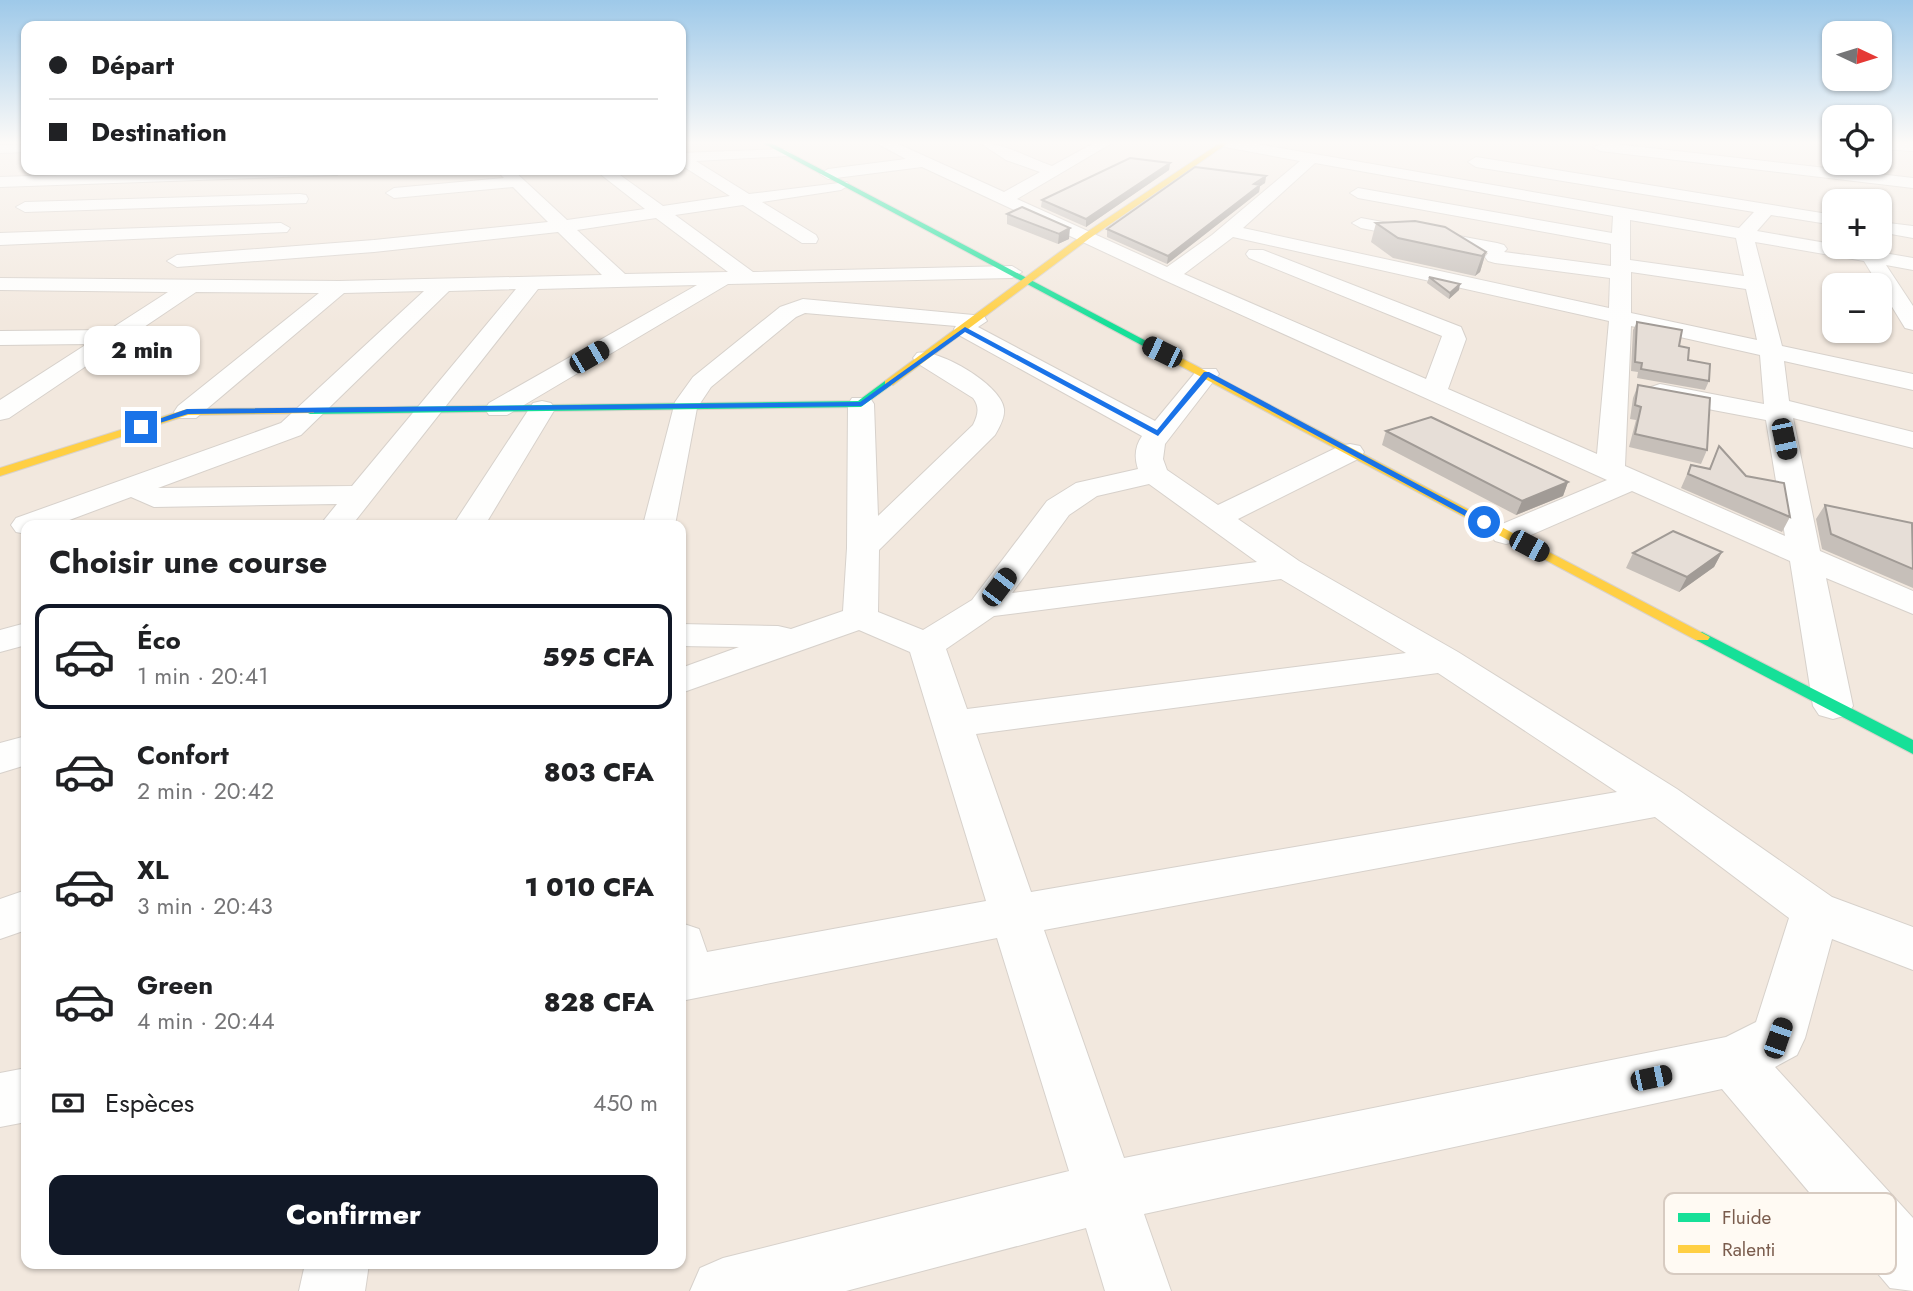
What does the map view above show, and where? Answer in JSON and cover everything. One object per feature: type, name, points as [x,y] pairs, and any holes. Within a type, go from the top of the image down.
[{"type":"street","points":[[8,216],[34,203]]},
{"type":"street","points":[[25,208],[170,203]]},
{"type":"street","points":[[243,286],[297,203]]},
{"type":"street","points":[[374,246],[390,203]]},
{"type":"street","points":[[540,203],[620,281]]},
{"type":"street","points":[[646,203],[749,278]]},
{"type":"street","points":[[177,261],[374,246],[565,226],[721,203]]},
{"type":"street","points":[[754,203],[809,239]]},
{"type":"street","points":[[879,203],[1913,748]]},
{"type":"street","points":[[1015,203],[1169,275],[1913,604]]},
{"type":"street","points":[[0,472],[187,412],[862,404],[970,325],[1020,277],[1136,203]]},
{"type":"street","points":[[1169,275],[1261,203]]},
{"type":"street","points":[[1338,253],[1376,203]]},
{"type":"street","points":[[1416,203],[1620,240]]},
{"type":"street","points":[[1565,203],[1822,248]]},
{"type":"street","points":[[1739,203],[1822,217]]},
{"type":"street","points":[[1744,234],[1767,209]]},
{"type":"street","points":[[1621,213],[1620,317],[1615,384],[1622,474]]},
{"type":"street","points":[[1487,287],[1505,219]]},
{"type":"street","points":[[1361,223],[1496,253],[1755,284]]},
{"type":"street","points":[[0,239],[281,228]]},
{"type":"street","points":[[1892,229],[1913,232]]},
{"type":"street","points":[[148,285],[211,231]]},
{"type":"street","points":[[1223,234],[1338,253],[1913,382]]},
{"type":"street","points":[[1223,234],[1453,332],[1454,339],[1434,391]]},
{"type":"street","points":[[1744,234],[1771,350],[1778,411],[1808,558],[1833,706]]},
{"type":"street","points":[[24,285],[96,235]]},
{"type":"street","points":[[1872,259],[1913,323]]},
{"type":"street","points":[[1883,259],[1913,264]]},
{"type":"street","points":[[0,285],[339,287],[749,278],[1020,277]]},
{"type":"street","points":[[498,410],[724,279]]},
{"type":"street","points":[[340,520],[532,283]]},
{"type":"street","points":[[41,520],[291,429],[443,285]]},
{"type":"street","points":[[0,412],[191,286]]},
{"type":"street","points":[[187,412],[339,287]]},
{"type":"street","points":[[660,520],[684,408],[702,382],[788,312],[803,306],[970,325],[1158,434]]},
{"type":"street","points":[[0,338],[116,337]]},
{"type":"street","points":[[863,548],[985,429],[991,414],[991,404],[984,394],[925,358]]},
{"type":"street","points":[[1206,374],[1151,443],[1149,459],[1154,474],[1287,568],[1445,660],[1662,800],[1815,911],[1913,949]]},
{"type":"street","points":[[1615,384],[1778,411],[1913,440]]},
{"type":"street","points":[[0,391],[33,390]]},
{"type":"street","points":[[860,617],[863,548],[862,404]]},
{"type":"street","points":[[472,520],[542,409]]},
{"type":"street","points":[[1216,519],[1350,452]]},
{"type":"street","points":[[926,645],[984,607],[1058,508],[1087,488],[1154,474]]},
{"type":"street","points":[[1506,534],[1622,474]]},
{"type":"street","points":[[133,486],[154,498],[360,495]]},
{"type":"street","points":[[0,535],[21,527]]},
{"type":"street","points":[[984,607],[1287,568]]},
{"type":"street","points":[[686,679],[860,617],[926,645],[1138,1291]]},
{"type":"street","points":[[0,641],[21,635]]},
{"type":"street","points":[[686,635],[802,638]]},
{"type":"street","points":[[952,724],[1445,660]]},
{"type":"street","points":[[0,758],[21,752]]},
{"type":"street","points":[[686,967],[1015,915],[1662,800]]},
{"type":"street","points":[[723,1291],[1105,1192],[1733,1061],[1778,1038],[1815,911]]},
{"type":"street","points":[[0,919],[21,912]]},
{"type":"street","points":[[1733,1061],[1849,1193]]},
{"type":"street","points":[[0,1100],[21,1096]]},
{"type":"street","points":[[1896,1246],[1913,1265]]},
{"type":"street","points":[[332,1291],[336,1269]]},
{"type":"shaded area","points":[[0,203],[1822,203],[1822,259],[1892,259],[1892,203],[1913,203],[1913,1291],[0,1291]]},
{"type":"building","points":[[1050,203],[1110,203],[1086,219]]},
{"type":"building","points":[[1144,203],[1236,203],[1168,256],[1107,229]]},
{"type":"building","points":[[1022,207],[1070,228],[1059,234],[1007,214]]},
{"type":"building","points":[[1415,221],[1445,227],[1486,252],[1482,256],[1398,238],[1376,223]]},
{"type":"building","points":[[1429,277],[1460,284],[1450,293]]},
{"type":"building","points":[[1637,322],[1682,330],[1679,346],[1689,348],[1688,360],[1710,364],[1709,381],[1641,369],[1642,363],[1635,362]]},
{"type":"building","points":[[1638,385],[1710,398],[1707,450],[1635,434],[1641,407],[1635,405]]},
{"type":"building","points":[[1431,417],[1568,482],[1522,501],[1386,431]]},
{"type":"building","points":[[1719,446],[1746,476],[1784,483],[1790,517],[1688,474],[1691,465],[1710,469]]},
{"type":"building","points":[[1825,505],[1912,523],[1913,569],[1831,534]]},
{"type":"building","points":[[1673,531],[1722,552],[1687,577],[1633,553]]},
{"type":"traffic: fast","points":[[880,203],[1179,361]]},
{"type":"traffic: fast","points":[[310,411],[861,404],[889,383]]},
{"type":"traffic: fast","points":[[1702,637],[1913,748]]},
{"type":"traffic: slow","points":[[889,383],[1087,236],[1136,203]]},
{"type":"traffic: slow","points":[[1179,361],[1702,637]]},
{"type":"traffic: slow","points":[[0,472],[187,412],[310,411]]},
{"type":"route","points":[[141,427],[187,412],[862,404],[965,329],[1158,434],[1206,374],[1484,522]]}]
